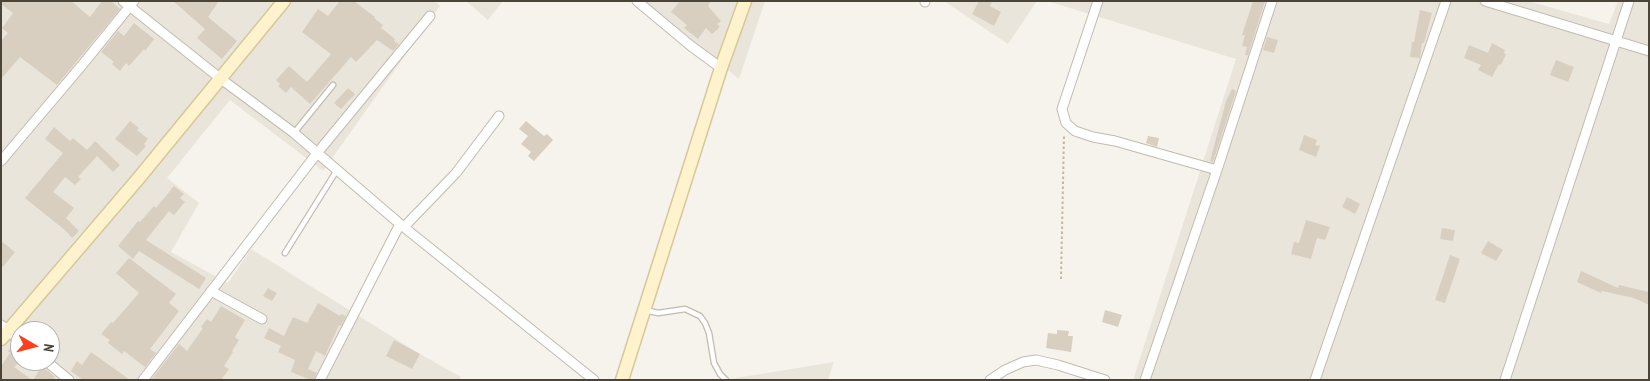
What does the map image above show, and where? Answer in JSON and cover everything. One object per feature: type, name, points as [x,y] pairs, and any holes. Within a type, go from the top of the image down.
[{"type":"street","points":[[4,332],[221,79],[284,1]]},
{"type":"street","points":[[637,1],[691,46],[721,68]]},
{"type":"street","points":[[622,380],[744,1]]},
{"type":"street","points":[[1098,1],[1062,109],[1066,123],[1075,131],[1093,137],[1115,141],[1217,170]]},
{"type":"street","points":[[1145,380],[1217,170],[1272,1]]},
{"type":"street","points":[[1315,380],[1446,1]]},
{"type":"street","points":[[1485,1],[1649,51]]},
{"type":"street","points":[[1505,380],[1629,1]]},
{"type":"street","points":[[1,161],[83,64],[129,3],[221,79],[318,152],[402,225],[594,380]]},
{"type":"street","points":[[143,380],[318,152],[430,16]]},
{"type":"street","points":[[320,380],[402,225],[456,173],[499,116]]},
{"type":"street","points":[[211,291],[262,319]]},
{"type":"street","points":[[990,380],[1005,370],[1023,362],[1036,360],[1105,380]]},
{"type":"street","points":[[58,371],[68,380]]},
{"type":"lane","points":[[294,133],[333,85]]},
{"type":"lane","points":[[285,253],[337,170]]},
{"type":"lane","points":[[644,310],[658,313],[685,308],[700,316],[706,322],[710,333],[714,363],[726,380]]},
{"type":"path","points":[[1061,279],[1066,123]]},
{"type":"shaded area","points":[[1,1],[434,1],[440,6],[323,171],[230,100],[167,178],[199,203],[171,252],[228,283],[251,249],[420,354],[461,377],[460,380],[1,380]]},
{"type":"shaded area","points":[[466,1],[503,1],[488,20]]},
{"type":"shaded area","points":[[640,1],[765,1],[739,79]]},
{"type":"shaded area","points":[[944,1],[1037,1],[1008,44]]},
{"type":"shaded area","points":[[1047,1],[1528,1],[1609,24],[1618,1],[1649,1],[1649,380],[1133,380],[1236,59]]},
{"type":"shaded area","points":[[834,362],[828,380],[724,380]]},
{"type":"building","points":[[1,1],[71,1],[90,17],[102,1],[111,1],[120,9],[57,85],[20,57],[1,79],[1,41],[8,33],[2,28],[13,13],[1,4]]},
{"type":"building","points":[[173,1],[219,1],[208,17],[237,41],[222,59],[197,38],[205,29]]},
{"type":"building","points":[[340,1],[354,1],[375,17],[383,25],[381,28],[399,44],[393,51],[377,40],[356,62],[351,57],[310,104],[291,87],[286,93],[278,86],[280,84],[276,80],[289,66],[307,82],[331,54],[302,32],[318,9],[328,16]]},
{"type":"building","points":[[680,1],[711,1],[708,6],[721,21],[717,24],[720,27],[712,34],[706,28],[698,39],[684,28],[687,25],[671,12]]},
{"type":"building","points":[[979,1],[992,1],[990,6],[1001,12],[994,26],[972,14]]},
{"type":"building","points":[[1253,1],[1265,1],[1248,55],[1245,55],[1247,47],[1242,46],[1245,35],[1242,35]]},
{"type":"building","points":[[1420,10],[1432,13],[1424,43],[1422,43],[1420,58],[1410,57],[1412,42],[1414,42]]},
{"type":"building","points":[[134,23],[154,39],[145,51],[144,49],[129,66],[126,63],[120,71],[112,64],[114,62],[101,52],[118,31],[124,36]]},
{"type":"building","points":[[1267,37],[1278,40],[1274,53],[1263,50]]},
{"type":"building","points":[[1492,43],[1505,50],[1504,53],[1506,54],[1492,77],[1478,70],[1481,65],[1464,58],[1469,45],[1488,53]]},
{"type":"building","points":[[1556,60],[1574,67],[1568,82],[1550,75]]},
{"type":"building","points":[[348,88],[355,94],[341,109],[334,103]]},
{"type":"building","points":[[1232,89],[1236,91],[1213,162],[1210,161],[1226,101]]},
{"type":"building","points":[[130,121],[148,139],[144,144],[146,146],[137,156],[115,139]]},
{"type":"building","points":[[526,121],[544,136],[547,134],[553,140],[534,161],[528,156],[531,152],[521,144],[528,136],[519,129]]},
{"type":"building","points":[[54,127],[70,141],[73,138],[87,150],[95,141],[120,165],[113,172],[97,156],[78,177],[81,179],[75,185],[65,177],[53,192],[74,208],[66,218],[79,231],[72,238],[25,198],[63,153],[45,139]]},
{"type":"building","points":[[1304,135],[1317,140],[1315,145],[1320,146],[1316,157],[1299,150]]},
{"type":"building","points":[[1148,136],[1159,138],[1157,147],[1146,143]]},
{"type":"building","points":[[174,186],[184,194],[180,198],[185,202],[174,215],[169,211],[146,240],[206,278],[199,289],[139,251],[133,259],[118,246],[138,221],[140,222],[154,206],[156,208]]},
{"type":"building","points":[[1347,197],[1360,204],[1355,214],[1342,207]]},
{"type":"building","points":[[1306,220],[1330,227],[1325,240],[1317,238],[1311,259],[1291,254],[1294,242],[1299,243]]},
{"type":"building","points":[[1442,228],[1455,230],[1453,241],[1440,239]]},
{"type":"building","points":[[1,241],[15,252],[1,269]]},
{"type":"building","points":[[1488,241],[1503,250],[1496,261],[1481,253]]},
{"type":"building","points":[[1450,255],[1460,259],[1445,303],[1435,300]]},
{"type":"building","points":[[129,258],[176,294],[169,303],[179,311],[150,349],[156,353],[145,367],[124,351],[122,354],[108,343],[110,340],[101,334],[139,293],[116,273]]},
{"type":"building","points":[[1581,271],[1618,288],[1619,285],[1649,292],[1649,305],[1634,298],[1602,291],[1601,293],[1577,282]]},
{"type":"building","points":[[268,288],[277,293],[272,301],[263,296]]},
{"type":"building","points":[[318,303],[340,316],[341,314],[346,316],[341,326],[339,325],[325,356],[316,351],[308,369],[317,373],[314,380],[311,380],[291,372],[295,360],[278,352],[281,346],[264,338],[269,328],[284,336],[293,317],[307,323]]},
{"type":"building","points":[[221,306],[245,320],[235,337],[239,340],[224,366],[229,369],[221,380],[151,380],[179,344],[187,351],[207,319],[211,322]]},
{"type":"building","points":[[1105,310],[1122,315],[1118,327],[1102,322]]},
{"type":"building","points":[[1057,330],[1069,331],[1068,336],[1073,336],[1071,352],[1046,348],[1048,333],[1057,334]]},
{"type":"building","points":[[394,340],[420,354],[412,369],[386,356]]},
{"type":"building","points":[[91,352],[130,380],[83,380],[71,371],[77,361],[82,365]]},
{"type":"building","points":[[10,353],[10,371],[20,371],[32,380],[1,380],[1,366]]},
{"type":"building","points":[[39,371],[48,371],[55,377],[53,380],[33,380]]}]
